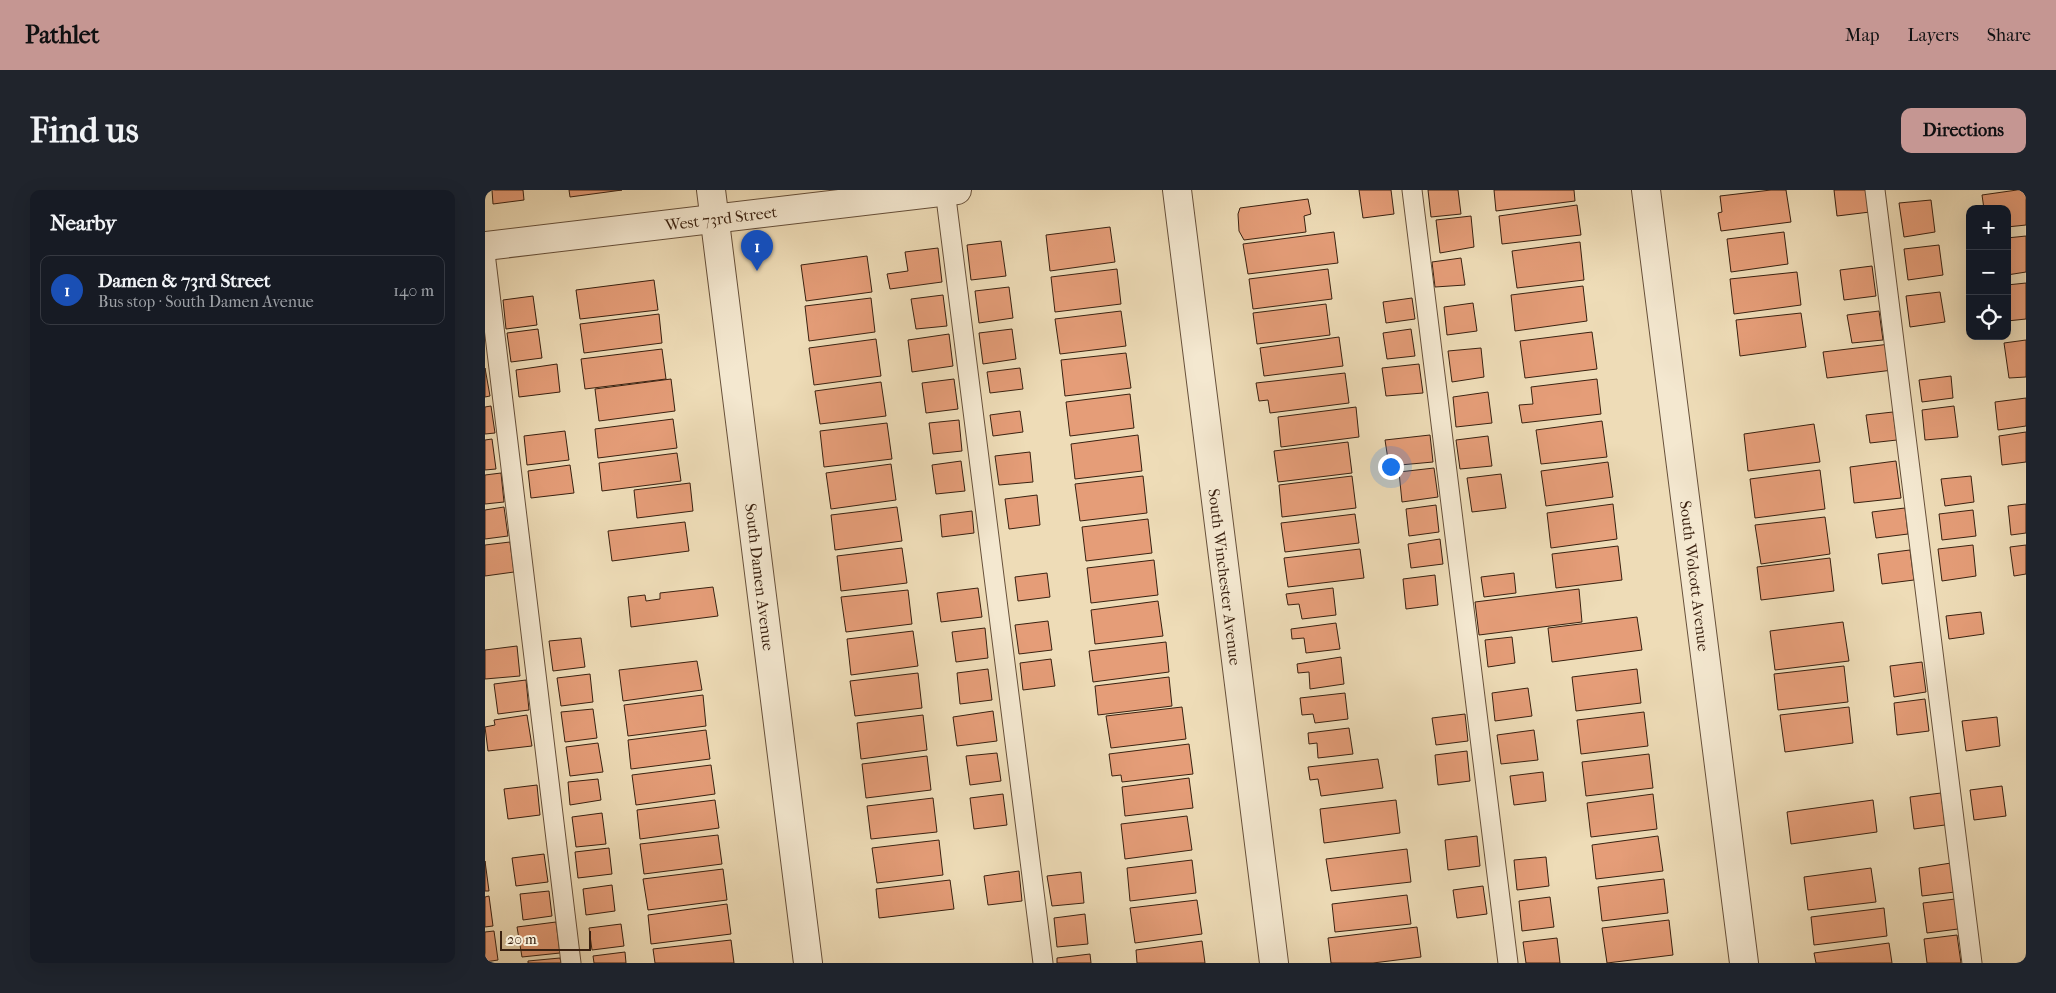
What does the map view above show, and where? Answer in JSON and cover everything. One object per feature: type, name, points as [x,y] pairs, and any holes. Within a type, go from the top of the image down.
[{"type":"street","name":"South Damen Avenue","points":[[711,190],[808,963]]},
{"type":"street","name":"West 73rd Street","points":[[485,246],[949,190]]},
{"type":"street","name":"South Winchester Avenue","points":[[1177,190],[1274,963]]},
{"type":"street","name":"South Wolcott Avenue","points":[[1646,190],[1744,963]]},
{"type":"lane","points":[[949,190],[1043,963]]},
{"type":"lane","points":[[1412,190],[1508,963]]},
{"type":"lane","points":[[1875,190],[1972,963]]},
{"type":"lane","points":[[485,253],[571,963]]},
{"type":"building","points":[[492,190],[523,190],[524,200],[493,204]]},
{"type":"building","points":[[569,190],[622,190],[570,197]]},
{"type":"building","points":[[1359,190],[1391,190],[1394,214],[1363,218]]},
{"type":"building","points":[[1428,190],[1458,190],[1461,214],[1431,217]]},
{"type":"building","points":[[1494,190],[1574,190],[1575,201],[1496,211]]},
{"type":"building","points":[[1786,190],[1791,222],[1721,231],[1718,213],[1722,212],[1720,196]]},
{"type":"building","points":[[1834,190],[1867,190],[1870,212],[1837,216]]},
{"type":"building","points":[[2026,190],[2026,225],[2011,227],[2011,205],[1983,205],[1982,195]]},
{"type":"building","points":[[1308,199],[1311,214],[1304,216],[1306,232],[1244,240],[1239,231],[1238,214],[1240,208]]},
{"type":"building","points":[[1931,200],[1935,232],[1904,237],[1899,203]]},
{"type":"building","points":[[1577,205],[1581,235],[1502,244],[1499,216]]},
{"type":"building","points":[[1471,216],[1474,247],[1440,253],[1436,220]]},
{"type":"building","points":[[1110,227],[1115,262],[1050,271],[1046,235]]},
{"type":"building","points":[[1334,232],[1338,263],[1248,274],[1243,244]]},
{"type":"building","points":[[1784,232],[1788,264],[1731,272],[1727,239]]},
{"type":"building","points":[[2026,236],[2026,272],[2011,274],[2011,238]]},
{"type":"building","points":[[1001,241],[1006,276],[971,280],[967,245]]},
{"type":"building","points":[[1580,242],[1584,280],[1517,288],[1512,251]]},
{"type":"building","points":[[1939,245],[1943,275],[1908,280],[1904,249]]},
{"type":"building","points":[[938,248],[942,282],[890,289],[887,274],[908,271],[905,252]]},
{"type":"building","points":[[867,256],[872,292],[806,301],[801,265]]},
{"type":"building","points":[[1461,258],[1465,285],[1435,287],[1432,262]]},
{"type":"building","points":[[1872,266],[1876,296],[1844,300],[1840,270]]},
{"type":"building","points":[[1117,269],[1121,304],[1055,312],[1051,277]]},
{"type":"building","points":[[1328,269],[1332,299],[1253,309],[1249,279]]},
{"type":"building","points":[[1797,272],[1801,305],[1734,314],[1730,279]]},
{"type":"building","points":[[654,280],[658,310],[580,319],[576,290]]},
{"type":"building","points":[[2026,283],[2026,319],[2011,321],[2011,285]]},
{"type":"building","points":[[1583,286],[1587,321],[1515,331],[1511,295]]},
{"type":"building","points":[[1009,287],[1013,318],[979,323],[975,291]]},
{"type":"building","points":[[1940,292],[1945,322],[1910,327],[1906,296]]},
{"type":"building","points":[[943,295],[947,326],[916,329],[911,299]]},
{"type":"building","points":[[533,296],[537,325],[506,329],[503,300]]},
{"type":"building","points":[[871,298],[875,332],[809,341],[805,306]]},
{"type":"building","points":[[1412,298],[1415,319],[1386,323],[1383,302]]},
{"type":"building","points":[[1473,303],[1477,331],[1447,335],[1444,307]]},
{"type":"building","points":[[1326,304],[1330,335],[1257,344],[1253,313]]},
{"type":"building","points":[[1121,311],[1126,346],[1060,354],[1055,319]]},
{"type":"building","points":[[1879,311],[1883,340],[1852,343],[1847,315]]},
{"type":"building","points":[[1801,313],[1806,347],[1740,356],[1736,320]]},
{"type":"building","points":[[659,314],[662,343],[584,353],[580,324]]},
{"type":"building","points":[[538,329],[542,358],[511,362],[507,333]]},
{"type":"building","points":[[1012,329],[1016,359],[983,364],[979,333]]},
{"type":"building","points":[[1411,329],[1415,356],[1387,359],[1383,333]]},
{"type":"building","points":[[1592,332],[1597,369],[1525,378],[1520,341]]},
{"type":"building","points":[[949,334],[953,366],[912,372],[908,340]]},
{"type":"building","points":[[1339,337],[1343,366],[1264,376],[1260,348]]},
{"type":"building","points":[[876,339],[881,376],[814,385],[809,348]]},
{"type":"building","points":[[2026,340],[2026,377],[2009,378],[2004,343]]},
{"type":"building","points":[[1890,344],[1893,370],[1827,378],[1823,352]]},
{"type":"building","points":[[1481,348],[1484,377],[1452,382],[1448,351]]},
{"type":"building","points":[[662,349],[666,379],[585,389],[581,359]]},
{"type":"building","points":[[1126,353],[1131,388],[1065,396],[1061,360]]},
{"type":"building","points":[[557,364],[560,392],[519,397],[516,370]]},
{"type":"building","points":[[1419,364],[1423,393],[1386,396],[1382,368]]},
{"type":"building","points":[[485,368],[490,396],[485,397]]},
{"type":"building","points":[[1020,368],[1023,389],[990,393],[987,372]]},
{"type":"building","points":[[1345,373],[1349,403],[1270,413],[1268,400],[1259,401],[1256,383]]},
{"type":"building","points":[[1951,376],[1953,398],[1922,402],[1919,380]]},
{"type":"building","points":[[671,379],[675,411],[599,421],[595,389]]},
{"type":"building","points":[[954,379],[958,409],[926,413],[922,383]]},
{"type":"building","points":[[1597,379],[1601,414],[1522,423],[1519,405],[1533,404],[1531,387]]},
{"type":"building","points":[[881,382],[886,416],[820,424],[815,391]]},
{"type":"building","points":[[1488,392],[1492,423],[1456,427],[1453,397]]},
{"type":"building","points":[[1130,394],[1134,428],[1070,436],[1066,402]]},
{"type":"building","points":[[2026,398],[2026,426],[1998,430],[1995,402]]},
{"type":"building","points":[[491,406],[495,433],[485,434],[485,407]]},
{"type":"building","points":[[1954,406],[1958,437],[1925,440],[1922,410]]},
{"type":"building","points":[[1356,407],[1359,437],[1281,447],[1278,417]]},
{"type":"building","points":[[1020,411],[1023,432],[993,436],[990,415]]},
{"type":"building","points":[[1893,412],[1897,440],[1870,443],[1866,415]]},
{"type":"building","points":[[673,419],[677,448],[598,458],[595,429]]},
{"type":"building","points":[[959,420],[962,451],[933,454],[929,423]]},
{"type":"building","points":[[1602,421],[1607,457],[1541,464],[1536,430]]},
{"type":"building","points":[[887,423],[892,459],[824,467],[820,431]]},
{"type":"building","points":[[1814,424],[1820,462],[1748,471],[1744,434]]},
{"type":"building","points":[[565,431],[569,460],[527,465],[524,436]]},
{"type":"building","points":[[2026,432],[2026,462],[2002,465],[1999,436]]},
{"type":"building","points":[[1138,435],[1142,471],[1075,479],[1071,444]]},
{"type":"building","points":[[1430,435],[1433,462],[1389,466],[1385,440]]},
{"type":"building","points":[[1488,436],[1492,466],[1460,469],[1456,440]]},
{"type":"building","points":[[492,439],[496,469],[485,470],[485,440]]},
{"type":"building","points":[[1348,442],[1352,473],[1278,482],[1274,451]]},
{"type":"building","points":[[1030,452],[1033,482],[999,485],[995,456]]},
{"type":"building","points":[[677,453],[681,481],[602,491],[599,463]]},
{"type":"building","points":[[961,461],[965,491],[936,494],[932,465]]},
{"type":"building","points":[[1896,461],[1901,498],[1854,503],[1850,467]]},
{"type":"building","points":[[1608,462],[1613,497],[1546,506],[1541,471]]},
{"type":"building","points":[[891,464],[896,500],[831,509],[826,473]]},
{"type":"building","points":[[570,465],[574,493],[531,498],[528,471]]},
{"type":"building","points":[[1434,468],[1438,497],[1402,502],[1399,472]]},
{"type":"building","points":[[1820,470],[1825,509],[1755,518],[1750,479]]},
{"type":"building","points":[[501,473],[504,502],[485,504],[485,475]]},
{"type":"building","points":[[1501,474],[1506,508],[1472,512],[1467,478]]},
{"type":"building","points":[[1143,476],[1147,513],[1080,521],[1075,484]]},
{"type":"building","points":[[1352,476],[1356,508],[1282,517],[1279,485]]},
{"type":"building","points":[[1971,476],[1974,502],[1945,506],[1941,479]]},
{"type":"building","points":[[690,483],[693,511],[637,518],[634,490]]},
{"type":"building","points":[[1037,495],[1040,525],[1009,529],[1005,499]]},
{"type":"building","points":[[1613,504],[1617,539],[1551,548],[1547,513]]},
{"type":"building","points":[[2026,504],[2026,533],[2011,535],[2008,506]]},
{"type":"building","points":[[1436,505],[1439,532],[1409,536],[1406,509]]},
{"type":"building","points":[[504,507],[508,536],[485,539],[485,510]]},
{"type":"building","points":[[897,507],[902,541],[835,550],[831,515]]},
{"type":"building","points":[[1905,508],[1908,534],[1876,538],[1872,512]]},
{"type":"building","points":[[1973,510],[1976,536],[1942,540],[1939,514]]},
{"type":"building","points":[[972,511],[974,533],[942,537],[940,515]]},
{"type":"building","points":[[1355,514],[1359,543],[1285,552],[1281,523]]},
{"type":"building","points":[[1825,517],[1830,554],[1761,564],[1755,525]]},
{"type":"building","points":[[1148,519],[1152,553],[1086,561],[1082,527]]},
{"type":"building","points":[[685,522],[689,551],[612,561],[608,531]]},
{"type":"building","points":[[1440,539],[1443,564],[1411,568],[1408,544]]},
{"type":"building","points":[[510,542],[514,572],[485,576],[485,545]]},
{"type":"building","points":[[1973,545],[1976,576],[1942,581],[1938,549]]},
{"type":"building","points":[[2026,545],[2026,574],[2014,576],[2010,547]]},
{"type":"building","points":[[1618,546],[1622,580],[1556,588],[1552,554]]},
{"type":"building","points":[[902,548],[907,583],[841,591],[837,556]]},
{"type":"building","points":[[1360,549],[1364,578],[1288,587],[1284,558]]},
{"type":"building","points":[[1910,550],[1914,580],[1882,584],[1878,554]]},
{"type":"building","points":[[1830,558],[1834,591],[1761,600],[1757,567]]},
{"type":"building","points":[[1154,560],[1158,595],[1091,603],[1087,568]]},
{"type":"building","points":[[1047,573],[1050,597],[1018,601],[1015,577]]},
{"type":"building","points":[[1514,573],[1516,593],[1484,597],[1481,577]]},
{"type":"building","points":[[1435,575],[1438,605],[1406,609],[1403,579]]},
{"type":"building","points":[[713,587],[718,616],[631,627],[628,597],[645,595],[646,601],[660,599],[660,593]]},
{"type":"building","points":[[978,588],[982,617],[941,622],[937,593]]},
{"type":"building","points":[[1333,588],[1336,615],[1302,619],[1299,604],[1288,605],[1286,594]]},
{"type":"building","points":[[1579,589],[1582,622],[1479,635],[1475,602]]},
{"type":"building","points":[[908,590],[912,624],[846,632],[841,597]]},
{"type":"building","points":[[1158,601],[1163,636],[1095,644],[1091,610]]},
{"type":"building","points":[[1981,612],[1984,634],[1949,639],[1946,616]]},
{"type":"building","points":[[1637,617],[1642,650],[1552,662],[1548,628]]},
{"type":"building","points":[[1048,621],[1052,650],[1019,654],[1015,625]]},
{"type":"building","points":[[1843,622],[1849,661],[1775,670],[1770,631]]},
{"type":"building","points":[[1336,623],[1340,649],[1306,653],[1304,638],[1292,639],[1291,629]]},
{"type":"building","points":[[985,628],[988,658],[956,662],[952,632]]},
{"type":"building","points":[[913,631],[918,666],[851,675],[847,639]]},
{"type":"building","points":[[1512,637],[1515,663],[1488,667],[1485,640]]},
{"type":"building","points":[[581,638],[585,667],[553,671],[549,641]]},
{"type":"building","points":[[1166,642],[1169,672],[1093,682],[1089,651]]},
{"type":"building","points":[[517,646],[520,676],[485,679],[485,650]]},
{"type":"building","points":[[1341,657],[1344,684],[1310,689],[1309,672],[1298,673],[1297,664]]},
{"type":"building","points":[[1051,659],[1055,686],[1023,690],[1020,663]]},
{"type":"building","points":[[697,661],[702,690],[623,701],[619,670]]},
{"type":"building","points":[[1922,662],[1926,692],[1894,697],[1890,666]]},
{"type":"building","points":[[1844,666],[1848,702],[1778,710],[1774,674]]},
{"type":"building","points":[[988,669],[992,700],[960,704],[957,673]]},
{"type":"building","points":[[1637,669],[1641,703],[1576,711],[1572,677]]},
{"type":"building","points":[[918,673],[922,708],[855,716],[850,681]]},
{"type":"building","points":[[590,674],[593,702],[561,706],[557,678]]},
{"type":"building","points":[[1169,677],[1172,706],[1098,715],[1095,686]]},
{"type":"building","points":[[526,680],[529,710],[498,714],[494,684]]},
{"type":"building","points":[[1528,688],[1532,716],[1495,721],[1492,693]]},
{"type":"building","points":[[1345,693],[1348,719],[1315,723],[1313,714],[1302,715],[1300,698]]},
{"type":"building","points":[[703,695],[706,726],[628,736],[624,705]]},
{"type":"building","points":[[1925,699],[1929,731],[1897,735],[1894,703]]},
{"type":"building","points":[[1182,707],[1186,739],[1111,748],[1106,716]]},
{"type":"building","points":[[1849,707],[1853,743],[1785,752],[1780,715]]},
{"type":"building","points":[[593,709],[597,738],[565,742],[561,712]]},
{"type":"building","points":[[993,711],[997,741],[957,746],[953,717]]},
{"type":"building","points":[[1644,712],[1648,746],[1581,754],[1577,720]]},
{"type":"building","points":[[1465,714],[1468,741],[1436,745],[1432,718]]},
{"type":"building","points":[[527,715],[532,746],[488,751],[485,727],[495,725],[494,720]]},
{"type":"building","points":[[923,715],[927,750],[861,759],[857,723]]},
{"type":"building","points":[[1997,717],[2000,746],[1966,751],[1962,721]]},
{"type":"building","points":[[1349,728],[1353,754],[1318,758],[1317,743],[1309,744],[1308,733]]},
{"type":"building","points":[[706,730],[710,759],[631,769],[628,740]]},
{"type":"building","points":[[1534,730],[1538,760],[1501,764],[1497,735]]},
{"type":"building","points":[[598,743],[603,772],[570,776],[566,747]]},
{"type":"building","points":[[1189,744],[1193,774],[1122,782],[1121,775],[1112,776],[1109,754]]},
{"type":"building","points":[[1467,751],[1470,781],[1438,785],[1435,755]]},
{"type":"building","points":[[997,753],[1001,781],[970,785],[966,756]]},
{"type":"building","points":[[1649,754],[1653,788],[1586,796],[1582,762]]},
{"type":"building","points":[[927,756],[931,790],[866,798],[862,764]]},
{"type":"building","points":[[1378,759],[1383,788],[1321,796],[1318,779],[1310,780],[1308,767]]},
{"type":"building","points":[[711,765],[715,794],[636,805],[632,775]]},
{"type":"building","points":[[1543,772],[1546,801],[1514,805],[1510,776]]},
{"type":"building","points":[[1189,778],[1193,808],[1125,816],[1122,787]]},
{"type":"building","points":[[598,779],[601,800],[570,805],[568,782]]},
{"type":"building","points":[[537,785],[540,815],[508,819],[504,789]]},
{"type":"building","points":[[2002,786],[2006,816],[1974,820],[1970,790]]},
{"type":"building","points":[[1941,793],[1945,825],[1914,829],[1910,797]]},
{"type":"building","points":[[1003,794],[1007,825],[974,829],[970,798]]},
{"type":"building","points":[[1653,794],[1657,829],[1591,837],[1587,803]]},
{"type":"building","points":[[933,798],[937,832],[871,839],[867,806]]},
{"type":"building","points":[[715,800],[719,828],[640,839],[637,810]]},
{"type":"building","points":[[1396,800],[1400,833],[1324,843],[1320,809]]},
{"type":"building","points":[[1873,800],[1877,832],[1791,844],[1787,812]]},
{"type":"building","points":[[602,813],[606,844],[576,847],[572,817]]},
{"type":"building","points":[[1187,816],[1192,850],[1125,859],[1121,824]]},
{"type":"building","points":[[718,835],[722,864],[644,874],[640,844]]},
{"type":"building","points":[[1477,836],[1480,866],[1448,870],[1445,840]]},
{"type":"building","points":[[1658,836],[1663,871],[1596,879],[1592,845]]},
{"type":"building","points":[[939,840],[943,875],[877,883],[872,848]]},
{"type":"building","points":[[609,848],[612,874],[578,878],[575,852]]},
{"type":"building","points":[[1407,849],[1411,882],[1331,891],[1326,859]]},
{"type":"building","points":[[544,854],[548,882],[516,886],[512,858]]},
{"type":"building","points":[[1546,857],[1549,886],[1517,890],[1514,860]]},
{"type":"building","points":[[1192,860],[1196,893],[1130,901],[1127,868]]},
{"type":"building","points":[[485,861],[489,891],[485,891]]},
{"type":"building","points":[[1951,863],[1955,892],[1922,896],[1919,868]]},
{"type":"building","points":[[1871,868],[1876,902],[1808,910],[1804,877]]},
{"type":"building","points":[[723,869],[727,900],[648,910],[643,879]]},
{"type":"building","points":[[1019,871],[1022,901],[988,905],[984,876]]},
{"type":"building","points":[[1081,872],[1084,903],[1052,906],[1047,876]]},
{"type":"building","points":[[1664,879],[1668,913],[1602,921],[1598,887]]},
{"type":"building","points":[[950,880],[954,909],[879,918],[876,889]]},
{"type":"building","points":[[612,885],[615,911],[586,915],[583,889]]},
{"type":"building","points":[[1483,886],[1487,914],[1457,918],[1453,890]]},
{"type":"building","points":[[549,891],[552,916],[523,920],[520,894]]},
{"type":"building","points":[[1407,895],[1411,924],[1335,932],[1332,904]]},
{"type":"building","points":[[489,896],[493,926],[485,927],[485,897]]},
{"type":"building","points":[[1550,897],[1554,927],[1522,931],[1519,901]]},
{"type":"building","points":[[1955,899],[1958,929],[1927,933],[1923,903]]},
{"type":"building","points":[[1197,900],[1202,934],[1135,943],[1130,908]]},
{"type":"building","points":[[727,904],[731,934],[651,944],[648,915]]},
{"type":"building","points":[[1884,908],[1887,936],[1814,945],[1811,917]]},
{"type":"building","points":[[1085,914],[1088,944],[1057,947],[1054,918]]},
{"type":"building","points":[[1669,920],[1673,955],[1607,963],[1602,928]]},
{"type":"building","points":[[556,922],[560,953],[522,957],[517,927]]},
{"type":"building","points":[[621,924],[624,946],[592,950],[589,928]]},
{"type":"building","points":[[1417,927],[1421,957],[1373,963],[1331,963],[1328,938]]},
{"type":"building","points":[[494,931],[498,960],[485,962],[485,932]]},
{"type":"building","points":[[1957,935],[1961,963],[1927,963],[1924,939]]},
{"type":"building","points":[[1557,938],[1560,963],[1526,963],[1523,942]]},
{"type":"building","points":[[731,940],[734,963],[655,963],[653,949]]},
{"type":"building","points":[[1202,941],[1205,963],[1137,963],[1136,950]]},
{"type":"building","points":[[1889,943],[1892,963],[1816,963],[1814,953]]},
{"type":"building","points":[[625,952],[626,963],[594,963],[593,956]]},
{"type":"building","points":[[1090,954],[1091,963],[1057,963],[1057,958]]},
{"type":"building","points":[[560,958],[561,963],[528,963],[528,961]]},
{"type":"place","name":"Damen & 73rd Street","points":[[757,271]]}]
